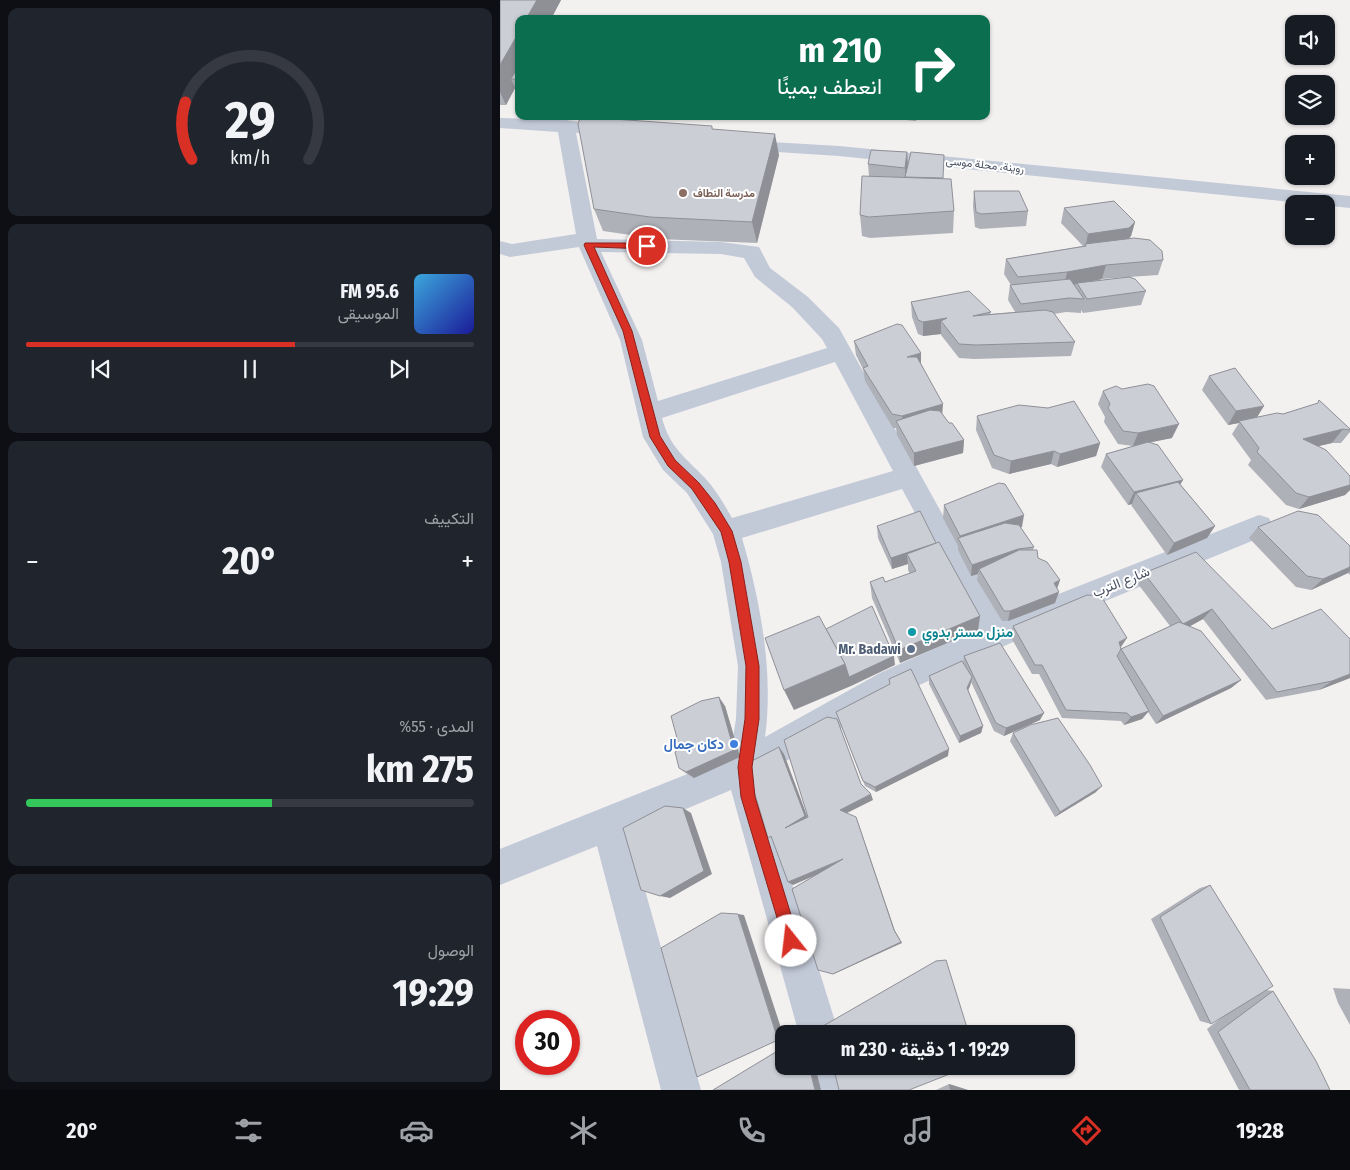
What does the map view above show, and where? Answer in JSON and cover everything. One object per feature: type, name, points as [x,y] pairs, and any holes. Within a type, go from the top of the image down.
[{"type":"street","points":[[500,123],[603,130]]},
{"type":"street","points":[[566,126],[587,242],[627,328],[655,437],[664,452],[696,486],[726,531],[735,562],[753,666],[752,719],[745,767],[748,797],[816,1025]]},
{"type":"street","name":"روينة، محلة موسى","points":[[725,144],[849,152],[1350,202]]},
{"type":"street","points":[[500,247],[510,251],[587,242],[721,248],[752,252],[762,272],[800,302],[831,334],[940,536],[998,636]]},
{"type":"street","points":[[648,413],[743,385],[841,352]]},
{"type":"street","points":[[726,531],[909,477]]},
{"type":"street","name":"شارع الترب","points":[[500,867],[745,767],[891,684],[1066,604],[1259,526]]},
{"type":"street","points":[[609,824],[681,1090]]},
{"type":"street","points":[[828,1075],[832,1090]]},
{"type":"building","points":[[500,0],[537,0],[528,15],[515,15],[515,39],[500,65]]},
{"type":"building","name":"مدرسة النطاف","points":[[579,120],[627,120],[712,126],[712,129],[775,134],[752,222],[650,217],[594,209],[578,124]]},
{"type":"building","points":[[871,150],[907,152],[905,168],[868,164]]},
{"type":"building","points":[[911,152],[944,155],[943,178],[905,177]]},
{"type":"building","points":[[862,176],[951,179],[954,211],[869,217],[860,215]]},
{"type":"building","points":[[974,191],[1019,191],[1028,211],[981,214],[976,212]]},
{"type":"building","points":[[1114,201],[1135,222],[1129,228],[1088,234],[1064,208]]},
{"type":"building","points":[[1134,238],[1150,240],[1162,251],[1163,260],[1106,265],[1067,272],[1018,277],[1006,259],[1086,246],[1085,244]]},
{"type":"building","points":[[1129,277],[1135,279],[1146,291],[1087,299],[1077,283]]},
{"type":"building","points":[[1070,279],[1084,299],[1069,298],[1021,304],[1010,285]]},
{"type":"building","points":[[969,291],[991,312],[973,316],[1045,310],[1053,312],[1075,342],[959,344],[941,321],[947,318],[923,322],[918,320],[911,302]]},
{"type":"building","points":[[897,324],[902,325],[921,353],[907,357],[917,357],[943,404],[902,416],[892,414],[863,368],[868,366],[854,341]]},
{"type":"building","points":[[1235,368],[1264,406],[1236,411],[1209,376]]},
{"type":"building","points":[[1148,384],[1154,386],[1179,424],[1138,433],[1123,431],[1108,408],[1110,404],[1103,391],[1116,386],[1122,389]]},
{"type":"building","points":[[1319,400],[1350,430],[1343,429],[1303,439],[1326,450],[1350,476],[1350,485],[1309,497],[1296,493],[1257,452],[1259,448],[1239,421],[1277,413],[1283,414],[1318,403]]},
{"type":"building","points":[[1074,401],[1100,443],[1060,454],[1054,451],[1011,461],[994,455],[977,416],[1019,405],[1048,408]]},
{"type":"building","points":[[930,410],[940,411],[949,423],[952,423],[964,440],[914,453],[896,421]]},
{"type":"building","points":[[1148,442],[1158,445],[1183,480],[1134,492],[1106,454]]},
{"type":"building","points":[[1178,482],[1215,526],[1174,543],[1136,493]]},
{"type":"building","points":[[999,483],[1005,484],[1024,515],[960,536],[944,505]]},
{"type":"building","points":[[920,511],[936,543],[891,558],[877,526]]},
{"type":"building","points":[[1298,511],[1318,515],[1350,546],[1350,567],[1323,579],[1307,576],[1258,527]]},
{"type":"building","points":[[1005,523],[1019,525],[1034,547],[1018,549],[972,565],[958,538]]},
{"type":"building","points":[[939,542],[980,616],[899,650],[870,582],[883,577],[885,582],[916,571],[907,554]]},
{"type":"building","points":[[1019,550],[1037,550],[1038,558],[1047,562],[1060,580],[1054,583],[1059,592],[1010,611],[1004,611],[979,569]]},
{"type":"building","points":[[1196,552],[1272,629],[1321,609],[1350,639],[1350,674],[1332,681],[1277,692],[1212,609],[1183,624],[1144,573]]},
{"type":"building","points":[[1087,595],[1101,596],[1127,638],[1119,642],[1121,649],[1117,656],[1149,711],[1131,717],[1127,713],[1066,710],[1042,665],[1035,665],[1013,626]]},
{"type":"building","points":[[872,606],[894,656],[849,677],[845,664],[826,629]]},
{"type":"building","points":[[819,616],[845,664],[784,690],[765,638]]},
{"type":"building","points":[[1179,622],[1201,631],[1241,680],[1163,716],[1121,649]]},
{"type":"building","points":[[1000,643],[1044,713],[1006,728],[996,723],[964,656]]},
{"type":"building","points":[[962,661],[972,677],[967,688],[983,726],[960,736],[929,676]]},
{"type":"building","points":[[911,669],[949,749],[875,787],[863,781],[836,712],[890,684],[889,679]]},
{"type":"building","points":[[719,697],[734,750],[686,772],[679,768],[675,752],[680,749],[671,716],[701,701]]},
{"type":"building","points":[[827,717],[837,719],[861,784],[871,794],[840,810],[856,817],[894,930],[901,942],[833,974],[818,970],[792,889],[843,859],[788,882],[771,836],[768,838],[746,764],[779,747],[805,816],[785,828],[808,817],[784,740]]},
{"type":"building","points":[[1058,718],[1102,786],[1060,812],[1013,733],[1030,725]]},
{"type":"building","points":[[665,806],[683,808],[704,871],[660,896],[641,890],[623,828]]},
{"type":"building","points":[[1210,885],[1273,986],[1211,1024],[1160,917]]},
{"type":"building","points":[[721,913],[738,914],[775,1031],[775,1041],[697,1077],[661,948]]},
{"type":"building","points":[[946,960],[966,1025],[825,1025],[936,961]]},
{"type":"building","points":[[1273,991],[1316,1061],[1330,1090],[1250,1090],[1218,1032]]},
{"type":"building","points":[[775,1052],[775,1075],[811,1075],[815,1090],[713,1090]]},
{"type":"building","points":[[835,1075],[947,1075],[909,1090],[839,1090]]},
{"type":"place","name":"مدرسة النطاف","points":[[683,193]]},
{"type":"place","name":"منزل مستر بدوي","points":[[912,632]]},
{"type":"place","name":"Mr. Badawi","points":[[911,649]]},
{"type":"place","name":"دكان جمال","points":[[734,744]]},
{"type":"route","points":[[647,246],[588,245],[628,331],[655,437],[672,463],[696,486],[726,531],[735,562],[753,666],[752,719],[745,767],[748,797],[791,941]]}]
